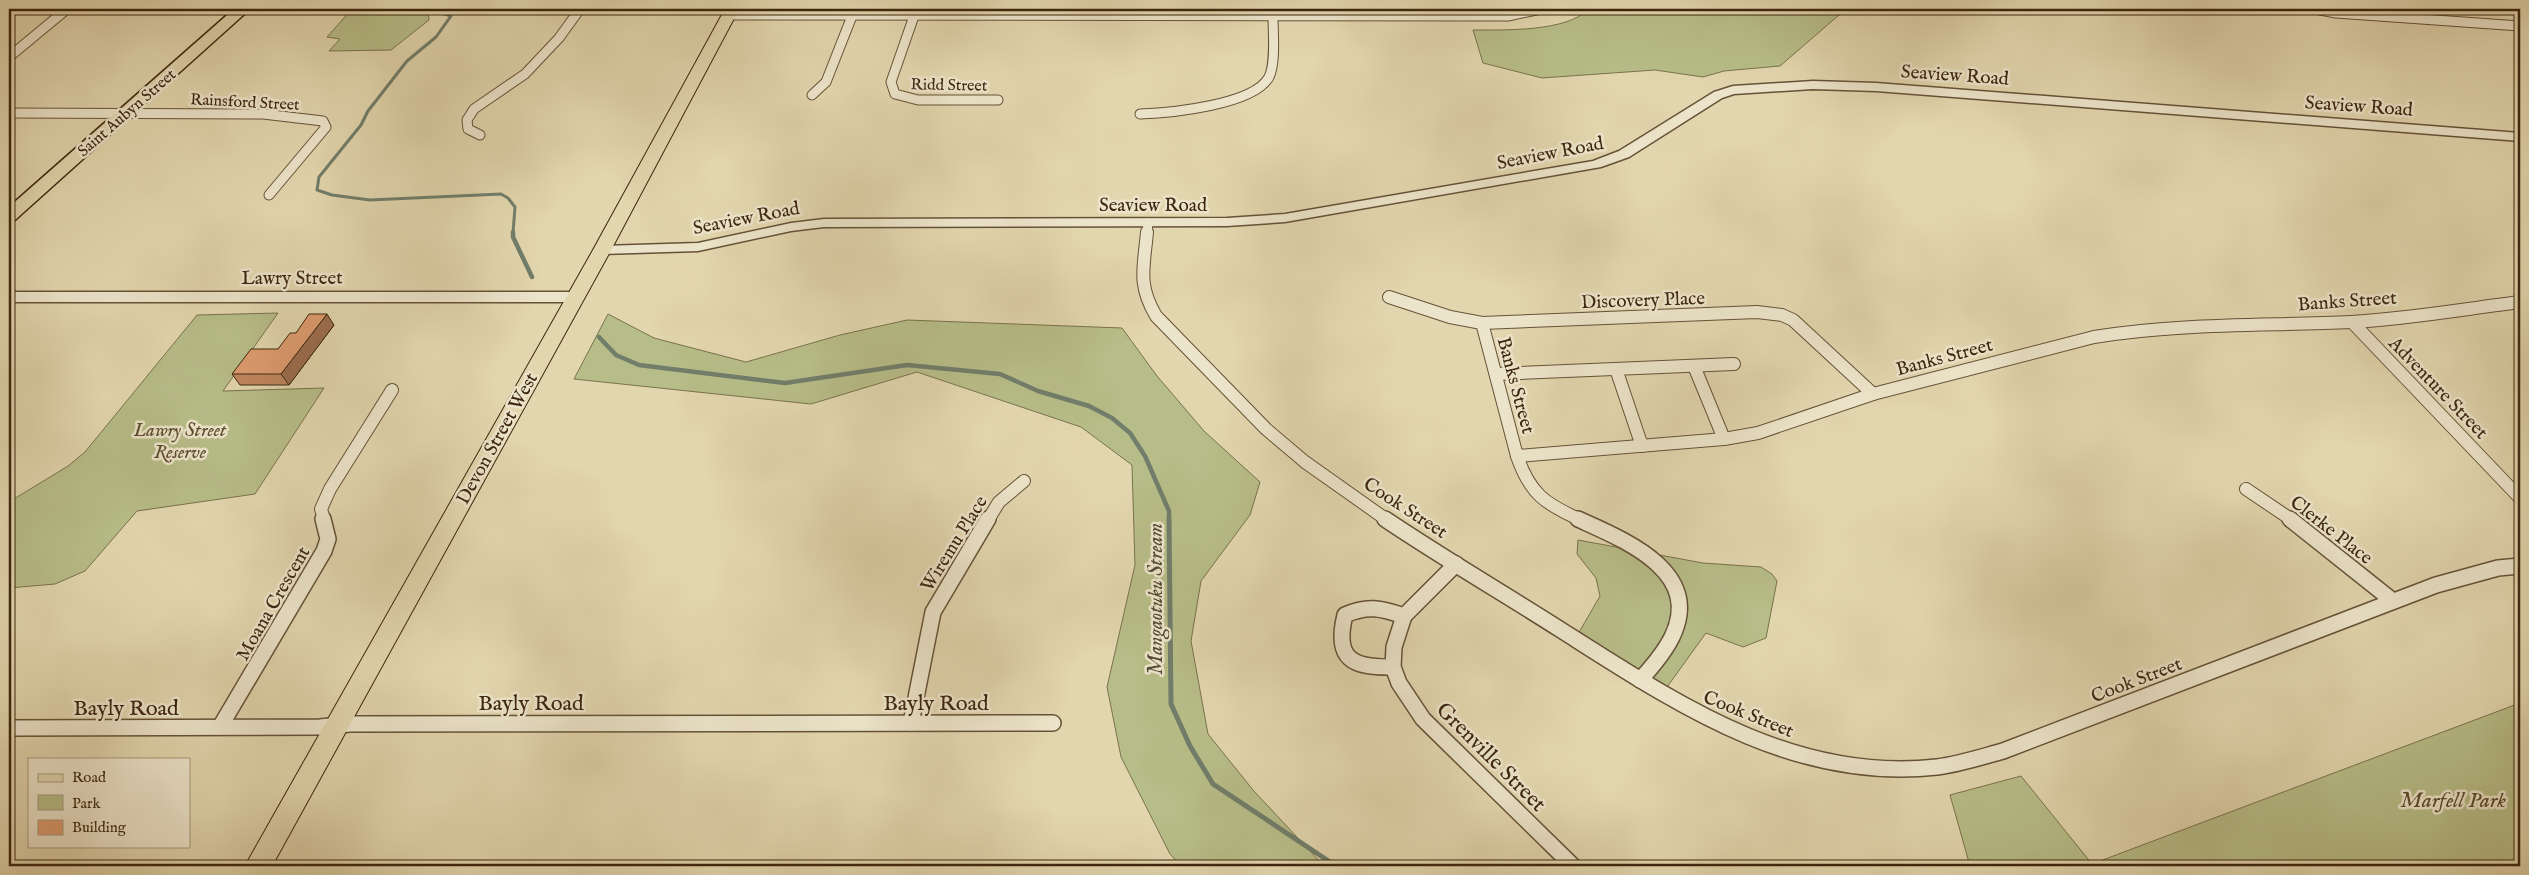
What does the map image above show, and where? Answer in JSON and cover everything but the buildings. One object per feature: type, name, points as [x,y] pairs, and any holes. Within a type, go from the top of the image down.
[{"type":"highway","name":"Saint Aubyn Street","points":[[9,216],[243,9]]},
{"type":"main road","name":"Devon Street West","points":[[258,866],[602,250],[730,12]]},
{"type":"street","points":[[9,57],[67,9]]},
{"type":"street","points":[[480,136],[468,129],[467,120],[474,109],[525,74],[559,38],[580,9]]},
{"type":"street","points":[[730,12],[852,16],[1155,12],[1273,16],[1508,16],[1541,9]]},
{"type":"street","points":[[2315,9],[2336,13],[2520,26]]},
{"type":"street","points":[[812,94],[826,82],[852,16]]},
{"type":"street","name":"Ridd Street","points":[[914,16],[891,82],[890,88],[893,93],[898,97],[914,100],[998,100]]},
{"type":"street","points":[[1140,114],[1163,113],[1243,98],[1258,90],[1270,77],[1272,67],[1273,16]]},
{"type":"street","name":"Seaview Road","points":[[602,250],[698,247],[806,224],[1227,222],[1285,218],[1596,164],[1628,152],[1718,95],[1734,90],[1784,87],[1829,85],[1876,87],[2520,137]]},
{"type":"street","name":"Rainsford Street","points":[[9,113],[263,114],[323,121],[326,127],[269,196]]},
{"type":"street","name":"Cook Street","points":[[1148,222],[1142,285],[1147,301],[1156,316],[1263,426],[1303,461],[1456,564],[1678,705],[1720,727],[1762,743],[1811,757],[1865,766],[1913,768],[1955,764],[2003,751],[2436,585],[2498,568],[2520,566]]},
{"type":"street","name":"Lawry Street","points":[[9,297],[575,297]]},
{"type":"street","name":"Discovery Place","points":[[1389,297],[1450,317],[1482,324],[1757,312],[1782,315],[1804,329],[1873,394]]},
{"type":"street","name":"Banks Street","points":[[1482,324],[1517,456],[1724,439],[1758,433],[1873,394],[2128,330],[2200,324],[2352,322],[2520,302]]},
{"type":"street","name":"Adventure Street","points":[[2352,322],[2520,498]]},
{"type":"street","points":[[1496,374],[1734,364]]},
{"type":"street","points":[[1694,366],[1724,439]]},
{"type":"street","points":[[1616,369],[1642,446]]},
{"type":"street","name":"Moana Crescent","points":[[220,727],[324,552],[328,539],[321,510],[330,489],[392,390]]},
{"type":"street","points":[[1517,456],[1526,479],[1545,501],[1641,550],[1659,564],[1670,580],[1678,597],[1680,622],[1671,642],[1640,680]]},
{"type":"street","name":"Wiremu Place","points":[[911,723],[933,612],[943,592],[999,502],[1024,481]]},
{"type":"street","name":"Clerke Place","points":[[2246,489],[2308,531],[2392,601]]},
{"type":"street","name":"Grenville Street","points":[[1456,564],[1404,616],[1395,639],[1393,667],[1408,699],[1423,719],[1574,866]]},
{"type":"street","points":[[1393,667],[1370,668],[1348,659],[1341,649],[1339,633],[1345,615],[1364,606],[1381,607],[1404,616]]},
{"type":"street","name":"Bayly Road","points":[[9,728],[220,727],[336,724],[1053,723]]},
{"type":"green space","points":[[352,9],[428,9],[429,20],[391,50],[329,51],[340,39],[327,37]]},
{"type":"green space","points":[[1588,9],[1872,9],[1839,15],[1780,66],[1724,71],[1703,77],[1655,70],[1542,78],[1483,63],[1473,30],[1551,26],[1579,17]]},
{"type":"green space","name":"Lawry Street Reserve","points":[[278,313],[223,391],[324,388],[255,494],[137,511],[85,571],[55,584],[9,588],[9,502],[68,466],[85,452],[197,315]]},
{"type":"green space","points":[[608,314],[654,338],[746,362],[840,335],[907,320],[1122,328],[1157,376],[1204,431],[1260,482],[1250,515],[1201,581],[1191,641],[1208,734],[1253,790],[1324,866],[1181,866],[1170,854],[1121,757],[1107,687],[1135,565],[1132,465],[1081,427],[917,372],[811,404],[574,379]]},
{"type":"green space","points":[[1578,540],[1703,563],[1761,567],[1772,574],[1777,581],[1766,638],[1743,647],[1706,633],[1662,694],[1574,641],[1600,596],[1596,578],[1577,554]]},
{"type":"green space","name":"Marfell Park","points":[[2520,703],[2520,866],[1970,866],[1950,795],[2021,776],[2092,864]]},
{"type":"waterway","name":"Mangaotuku Stream","points":[[429,9],[451,16],[436,37],[407,61],[368,111],[361,125],[319,177],[317,190],[332,195],[370,200],[501,194],[508,198],[515,207],[513,233]]},
{"type":"waterway","name":"Mangaotuku Stream","points":[[513,233],[513,237],[532,277]]},
{"type":"waterway","name":"Mangaotuku Stream","points":[[599,337],[616,355],[639,365],[785,383],[907,365],[1000,374],[1038,391],[1089,406],[1112,418],[1130,433],[1145,456],[1169,511],[1169,519]]},
{"type":"waterway","name":"Mangaotuku Stream","points":[[1169,519],[1171,704],[1190,746],[1213,784],[1336,866]]}]
